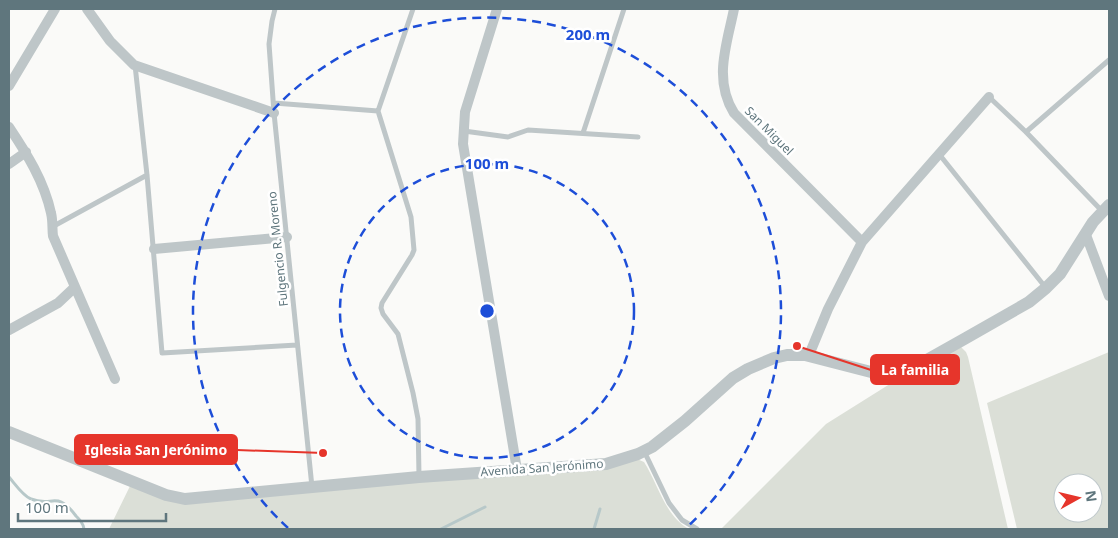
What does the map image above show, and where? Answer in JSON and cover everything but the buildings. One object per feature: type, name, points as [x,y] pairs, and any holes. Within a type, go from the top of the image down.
[{"type":"street","points":[[9,86],[55,9]]},
{"type":"street","points":[[86,9],[110,41],[134,65],[274,108]]},
{"type":"street","points":[[497,9],[470,91],[463,130],[466,162],[517,470]]},
{"type":"street","name":"San Miguel","points":[[734,9],[722,73],[723,90],[734,113],[862,242]]},
{"type":"street","points":[[808,355],[828,309],[862,242],[989,97]]},
{"type":"street","points":[[9,127],[26,152],[40,178],[51,212],[54,236],[74,287],[115,379]]},
{"type":"street","points":[[9,164],[26,152]]},
{"type":"street","name":"Avenida San Jerónimo","points":[[9,432],[166,496],[185,499],[419,477],[606,464],[644,451],[666,438],[733,378],[763,362],[787,355],[808,355],[871,372],[886,374],[918,365],[1028,302],[1046,288],[1060,274],[1106,208]]},
{"type":"street","points":[[1086,235],[1109,296]]},
{"type":"street","points":[[154,249],[287,237]]},
{"type":"street","points":[[9,330],[58,303],[74,287]]},
{"type":"lane","name":"Fulgencio R. Moreno","points":[[275,9],[269,44],[312,487]]},
{"type":"lane","points":[[413,9],[378,111],[412,222],[414,250],[382,303],[381,308],[398,334],[414,393],[418,420],[419,477]]},
{"type":"lane","points":[[583,133],[624,9]]},
{"type":"lane","points":[[1026,132],[1109,60]]},
{"type":"lane","points":[[134,65],[147,175],[162,353],[297,345]]},
{"type":"lane","points":[[989,97],[1106,208]]},
{"type":"lane","points":[[274,108],[378,111]]},
{"type":"lane","points":[[463,130],[508,137],[528,130],[638,138]]},
{"type":"lane","points":[[938,154],[1046,288]]},
{"type":"lane","points":[[52,227],[147,175]]},
{"type":"lane","points":[[644,451],[669,504],[682,520],[697,529]]},
{"type":"shaded area","points":[[961,347],[968,357],[1008,529],[721,529],[826,424],[901,377]]},
{"type":"shaded area","points":[[1109,352],[1109,529],[1017,529],[987,403]]},
{"type":"shaded area","points":[[637,459],[644,462],[668,508],[689,529],[109,529],[131,484],[166,499]]},
{"type":"waterway","points":[[9,477],[22,493],[31,499],[64,503],[80,520],[84,529]]},
{"type":"waterway","points":[[441,529],[485,507]]},
{"type":"waterway","points":[[594,529],[600,509]]},
{"type":"place","name":"La familia","points":[[797,346]]},
{"type":"place","name":"Iglesia San Jerónimo","points":[[323,453]]}]
